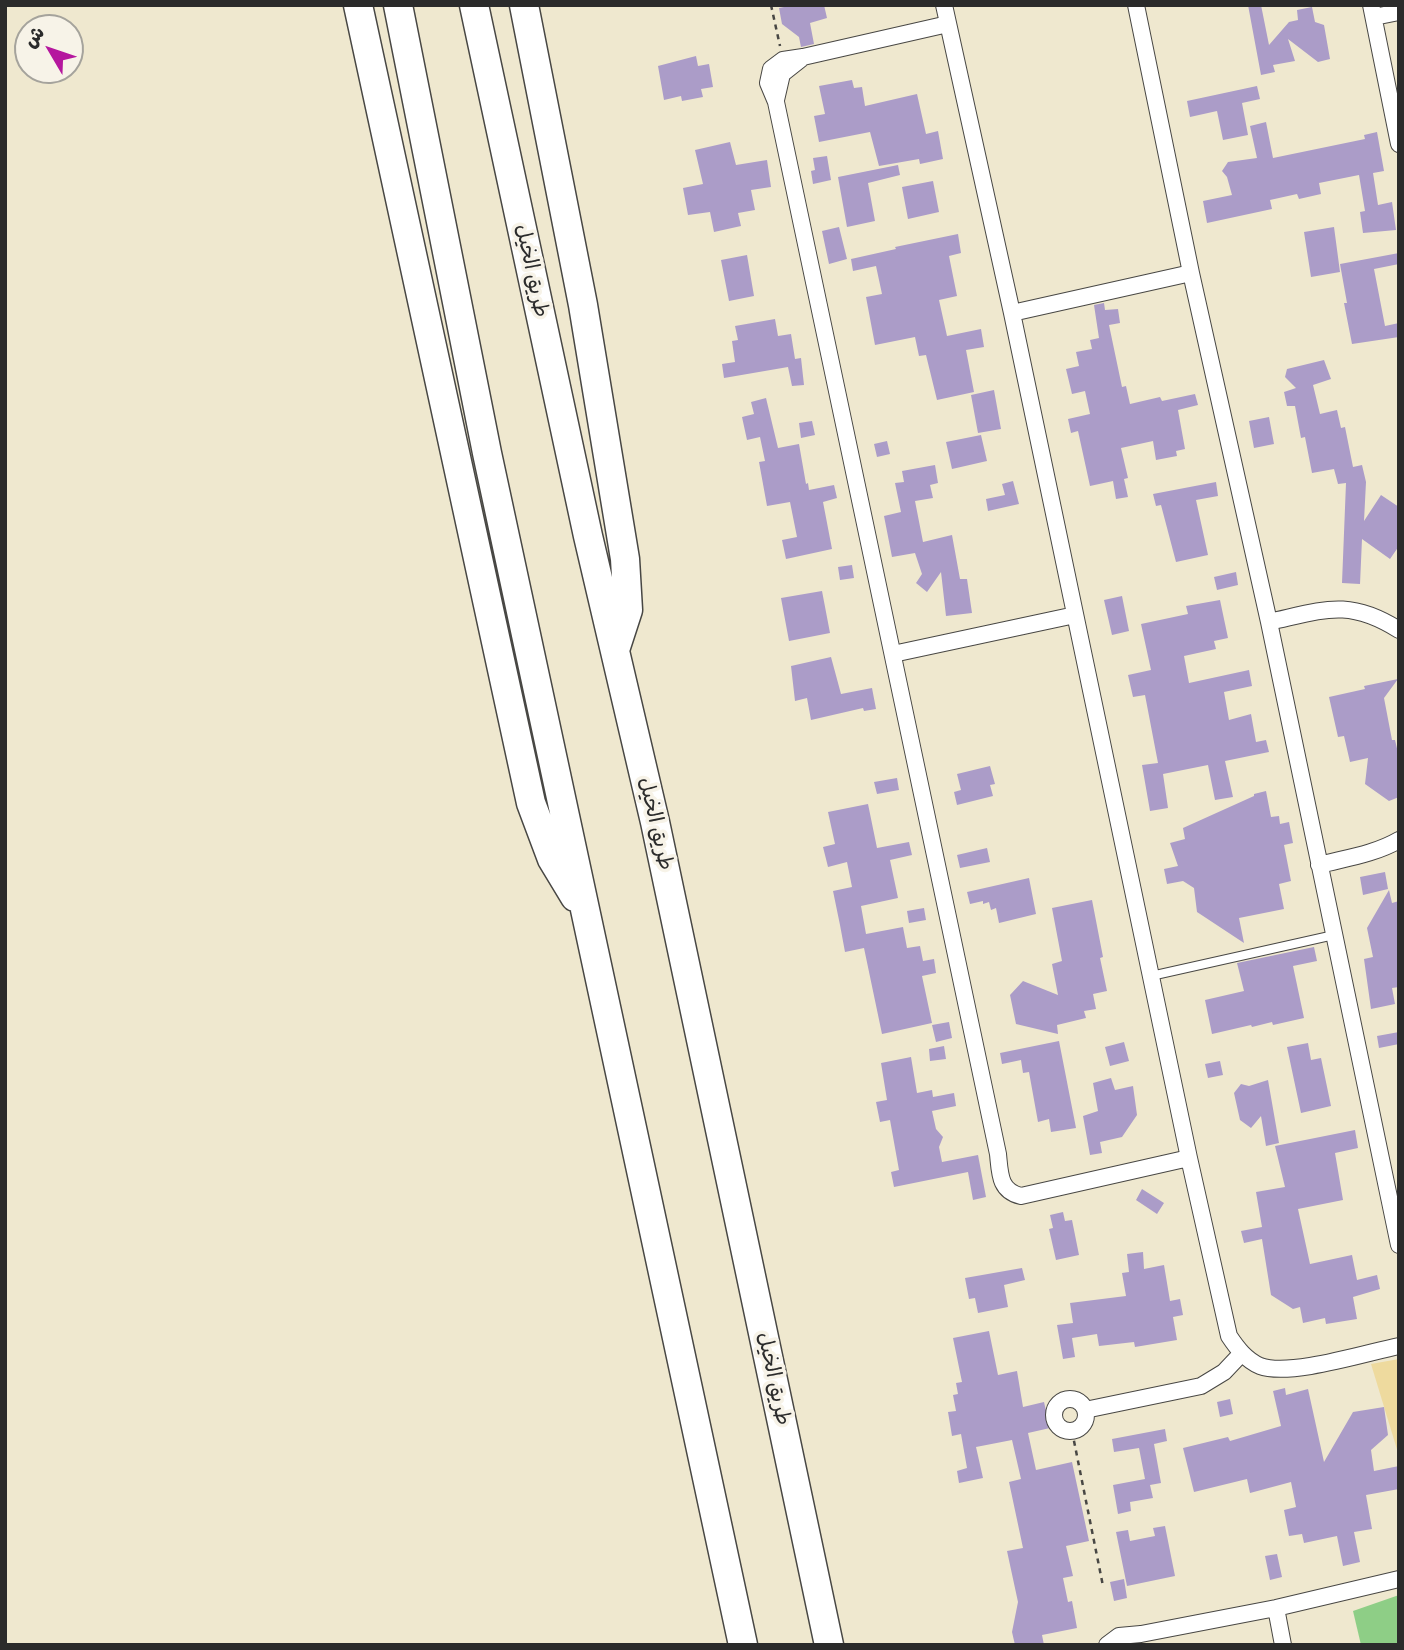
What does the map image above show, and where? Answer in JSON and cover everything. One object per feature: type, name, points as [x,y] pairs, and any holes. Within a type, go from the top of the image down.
[{"type":"highway","points":[[358,5],[531,803],[552,859],[585,909]]},
{"type":"highway","points":[[398,5],[485,439],[743,1645]]},
{"type":"highway","name":"طريق الخيل","points":[[474,5],[558,401],[683,953],[829,1645]]},
{"type":"highway","points":[[524,5],[583,304],[625,559],[628,610],[615,650]]},
{"type":"street","points":[[944,5],[1229,1336],[1241,1354],[1259,1365],[1279,1370],[1399,1346]]},
{"type":"street","points":[[1136,5],[1399,1245]]},
{"type":"street","points":[[1399,12],[1373,11],[1399,144]]},
{"type":"street","points":[[948,24],[783,60],[771,69],[768,83],[776,102],[998,1154],[1001,1182],[1013,1195],[1021,1196],[1189,1158]]},
{"type":"street","points":[[776,102],[782,74],[803,57]]},
{"type":"street","points":[[1012,313],[1191,272]]},
{"type":"street","points":[[1269,622],[1331,609],[1352,609],[1372,615],[1399,630]]},
{"type":"street","points":[[893,654],[1074,615]]},
{"type":"street","points":[[1319,865],[1366,854],[1399,840]]},
{"type":"street","points":[[1085,1410],[1201,1386],[1224,1372],[1241,1354]]},
{"type":"street","points":[[1068,1399],[1083,1405],[1085,1410],[1085,1421],[1072,1431],[1061,1429],[1054,1420],[1058,1404],[1068,1399]]},
{"type":"street","points":[[1107,1645],[1119,1636],[1276,1608],[1399,1578]]},
{"type":"street","points":[[1276,1608],[1283,1645]]},
{"type":"street","points":[[1123,1645],[1141,1634]]},
{"type":"lane","points":[[1150,976],[1334,934]]},
{"type":"path","points":[[771,5],[783,60]]},
{"type":"path","points":[[1072,1431],[1102,1586]]},
{"type":"green space","points":[[1399,1595],[1399,1645],[1361,1645],[1353,1611]]},
{"type":"sand","points":[[1399,1359],[1399,1456],[1371,1364]]},
{"type":"building","points":[[824,5],[827,18],[810,23],[814,44],[801,47],[799,37],[782,24],[779,8]]},
{"type":"building","points":[[1248,5],[1261,5],[1269,45],[1289,22],[1298,20],[1297,10],[1312,7],[1315,22],[1324,25],[1330,59],[1318,62],[1288,39],[1295,61],[1273,65],[1275,72],[1261,75]]},
{"type":"building","points":[[696,56],[698,66],[709,64],[713,87],[701,89],[703,97],[682,101],[681,96],[664,100],[658,66]]},
{"type":"building","points":[[852,80],[854,88],[862,87],[865,106],[917,94],[926,134],[938,131],[943,159],[920,164],[919,159],[879,166],[870,132],[819,142],[814,116],[825,114],[819,86]]},
{"type":"building","points":[[1257,86],[1260,99],[1242,103],[1248,135],[1223,140],[1217,111],[1190,117],[1187,101]]},
{"type":"building","points":[[1266,122],[1273,158],[1365,139],[1364,135],[1377,132],[1384,171],[1373,173],[1378,205],[1392,202],[1396,230],[1363,233],[1360,212],[1365,211],[1359,175],[1319,183],[1321,194],[1299,199],[1297,194],[1270,200],[1272,209],[1207,223],[1203,201],[1232,195],[1227,177],[1222,171],[1228,162],[1257,158],[1250,126]]},
{"type":"building","points":[[730,142],[736,165],[767,160],[771,187],[751,190],[755,210],[738,213],[741,226],[714,232],[710,212],[688,215],[683,188],[703,184],[695,150]]},
{"type":"building","points":[[827,156],[831,180],[813,184],[813,158]]},
{"type":"building","points":[[898,165],[900,175],[868,183],[875,221],[847,227],[838,177]]},
{"type":"building","points":[[933,181],[939,212],[908,219],[902,187]]},
{"type":"building","points":[[839,227],[847,259],[829,264],[822,231]]},
{"type":"building","points":[[1334,227],[1340,272],[1311,277],[1304,232]]},
{"type":"building","points":[[958,234],[961,253],[949,256],[957,296],[939,300],[947,336],[981,329],[984,347],[966,350],[974,392],[937,400],[926,355],[919,356],[915,337],[875,345],[866,297],[882,294],[876,266],[853,271],[851,259]]},
{"type":"building","points":[[1399,253],[1399,264],[1374,269],[1385,326],[1399,323],[1399,337],[1352,344],[1340,264]]},
{"type":"building","points":[[747,255],[754,296],[729,301],[721,260]]},
{"type":"building","points":[[1104,303],[1105,310],[1118,309],[1120,323],[1109,325],[1122,387],[1126,386],[1130,404],[1160,397],[1162,401],[1195,394],[1198,405],[1178,410],[1185,449],[1176,451],[1177,456],[1156,460],[1153,441],[1121,448],[1128,478],[1124,479],[1128,497],[1116,499],[1113,481],[1090,486],[1078,431],[1071,433],[1068,419],[1090,414],[1085,391],[1072,394],[1066,369],[1079,366],[1076,352],[1092,349],[1090,340],[1099,338],[1094,305]]},
{"type":"building","points":[[775,319],[778,336],[791,334],[795,359],[801,358],[804,385],[792,386],[788,367],[724,378],[722,364],[735,362],[732,341],[738,340],[735,326]]},
{"type":"building","points":[[1324,360],[1331,379],[1313,385],[1320,414],[1337,410],[1341,428],[1345,427],[1353,467],[1362,465],[1366,482],[1364,521],[1381,495],[1399,507],[1399,546],[1390,559],[1362,539],[1360,584],[1342,583],[1346,483],[1338,484],[1334,469],[1312,473],[1295,406],[1287,406],[1284,392],[1296,388],[1285,377],[1287,369]]},
{"type":"building","points":[[994,390],[1001,429],[978,433],[971,395]]},
{"type":"building","points":[[766,398],[778,448],[799,444],[809,490],[834,485],[837,498],[823,502],[832,549],[786,559],[782,540],[797,537],[790,502],[767,506],[759,462],[765,461],[760,437],[747,440],[742,417],[754,414],[751,402]]},
{"type":"building","points":[[1269,417],[1274,444],[1254,448],[1249,421]]},
{"type":"building","points":[[812,421],[815,435],[801,438],[799,423]]},
{"type":"building","points":[[981,435],[987,461],[952,469],[946,442]]},
{"type":"building","points":[[887,441],[890,454],[877,457],[874,444]]},
{"type":"building","points":[[935,465],[938,483],[930,485],[933,498],[915,501],[923,542],[952,535],[960,579],[967,579],[972,613],[946,616],[941,572],[927,592],[916,583],[922,574],[915,553],[892,557],[884,516],[901,512],[895,483],[904,482],[902,471]]},
{"type":"building","points":[[1013,481],[1019,504],[988,511],[986,499],[1005,495],[1002,484]]},
{"type":"building","points":[[1216,482],[1218,496],[1196,500],[1208,555],[1176,562],[1161,505],[1156,506],[1153,494]]},
{"type":"building","points":[[852,565],[854,578],[840,580],[838,567]]},
{"type":"building","points":[[1236,572],[1238,585],[1217,590],[1214,577]]},
{"type":"building","points":[[822,591],[830,633],[789,641],[781,598]]},
{"type":"building","points":[[1122,596],[1129,631],[1112,635],[1104,600]]},
{"type":"building","points":[[1220,600],[1228,638],[1214,641],[1216,649],[1184,656],[1189,683],[1249,670],[1252,686],[1224,692],[1229,720],[1251,714],[1256,742],[1266,740],[1269,752],[1225,761],[1233,797],[1215,800],[1208,765],[1163,774],[1168,808],[1150,811],[1142,765],[1158,763],[1145,695],[1133,697],[1128,675],[1151,670],[1141,624],[1188,614],[1186,606]]},
{"type":"building","points":[[831,657],[841,694],[872,688],[876,709],[864,711],[863,708],[811,720],[807,698],[795,701],[791,666]]},
{"type":"building","points":[[1398,679],[1384,698],[1392,740],[1395,740],[1399,757],[1399,797],[1389,801],[1365,784],[1368,758],[1350,762],[1344,736],[1338,737],[1329,697]]},
{"type":"building","points":[[990,766],[995,784],[990,785],[993,796],[957,805],[954,792],[961,790],[957,774]]},
{"type":"building","points":[[897,778],[899,790],[877,794],[874,782]]},
{"type":"building","points":[[1266,791],[1271,817],[1279,816],[1280,824],[1289,822],[1293,843],[1284,845],[1291,881],[1279,884],[1284,909],[1239,918],[1244,943],[1197,912],[1194,888],[1183,881],[1167,884],[1164,869],[1178,866],[1170,843],[1185,839],[1183,828],[1254,794]]},
{"type":"building","points":[[868,804],[877,848],[909,842],[912,855],[890,860],[898,898],[861,906],[866,934],[903,927],[907,948],[920,946],[923,961],[934,959],[936,973],[922,976],[932,1023],[882,1034],[864,948],[845,952],[833,891],[852,887],[847,862],[828,867],[823,847],[835,844],[828,812]]},
{"type":"building","points":[[987,848],[990,862],[960,868],[957,855]]},
{"type":"building","points":[[1385,872],[1388,889],[1363,895],[1360,877]]},
{"type":"building","points":[[1029,878],[1036,914],[999,923],[996,908],[991,910],[989,902],[970,904],[967,892]]},
{"type":"building","points":[[1389,890],[1392,903],[1399,901],[1399,987],[1392,988],[1395,1004],[1371,1009],[1364,959],[1373,957],[1367,928]]},
{"type":"building","points":[[1092,900],[1107,991],[1093,994],[1096,1009],[1084,1011],[1086,1018],[1057,1025],[1058,1034],[1016,1024],[1010,995],[1023,981],[1058,995],[1052,964],[1062,961],[1052,908]]},
{"type":"building","points":[[924,908],[926,920],[909,923],[907,911]]},
{"type":"building","points":[[1314,947],[1317,961],[1293,966],[1304,1018],[1273,1025],[1272,1022],[1252,1027],[1251,1025],[1212,1034],[1205,1000],[1244,991],[1237,963]]},
{"type":"building","points":[[949,1022],[952,1038],[936,1042],[932,1025]]},
{"type":"building","points":[[1399,1032],[1399,1044],[1379,1048],[1377,1036]]},
{"type":"building","points":[[1059,1041],[1076,1128],[1051,1132],[1049,1119],[1038,1122],[1029,1072],[1023,1073],[1021,1060],[1002,1064],[1000,1053]]},
{"type":"building","points":[[1124,1042],[1129,1061],[1110,1066],[1105,1047]]},
{"type":"building","points":[[1308,1043],[1311,1060],[1321,1058],[1331,1106],[1301,1113],[1287,1047]]},
{"type":"building","points":[[944,1046],[946,1059],[930,1061],[929,1049]]},
{"type":"building","points":[[911,1057],[917,1093],[932,1090],[933,1097],[954,1093],[956,1106],[932,1111],[936,1129],[943,1137],[939,1147],[942,1162],[978,1155],[986,1197],[973,1200],[968,1172],[894,1187],[891,1172],[899,1170],[890,1120],[880,1122],[876,1102],[887,1100],[881,1063]]},
{"type":"building","points":[[1220,1061],[1223,1075],[1208,1078],[1205,1064]]},
{"type":"building","points":[[1111,1078],[1115,1090],[1133,1086],[1137,1115],[1122,1137],[1100,1142],[1102,1153],[1090,1155],[1083,1116],[1098,1111],[1093,1083]]},
{"type":"building","points":[[1268,1080],[1279,1143],[1266,1146],[1261,1116],[1251,1128],[1240,1120],[1234,1093],[1241,1084],[1249,1086]]},
{"type":"building","points":[[1355,1130],[1358,1148],[1335,1153],[1343,1200],[1298,1209],[1310,1264],[1352,1255],[1357,1280],[1377,1275],[1380,1289],[1353,1297],[1357,1319],[1326,1324],[1325,1318],[1303,1323],[1300,1307],[1293,1309],[1271,1295],[1262,1239],[1244,1243],[1241,1231],[1262,1227],[1256,1192],[1285,1187],[1275,1146]]},
{"type":"building","points":[[1142,1189],[1164,1203],[1157,1214],[1136,1200]]},
{"type":"building","points":[[1063,1212],[1065,1221],[1072,1220],[1079,1255],[1056,1260],[1049,1229],[1053,1228],[1050,1215]]},
{"type":"building","points":[[1143,1252],[1144,1269],[1164,1265],[1170,1301],[1180,1299],[1183,1315],[1173,1317],[1177,1340],[1135,1347],[1134,1342],[1099,1346],[1097,1334],[1072,1338],[1075,1357],[1063,1359],[1057,1325],[1073,1323],[1070,1303],[1126,1296],[1122,1273],[1129,1272],[1127,1254]]},
{"type":"building","points":[[1022,1268],[1025,1280],[1004,1285],[1008,1307],[978,1313],[975,1298],[969,1299],[965,1278]]},
{"type":"building","points":[[989,1331],[998,1375],[1017,1371],[1023,1407],[1044,1402],[1050,1428],[1028,1433],[1036,1470],[1072,1462],[1089,1541],[1066,1546],[1073,1576],[1063,1578],[1068,1602],[1072,1601],[1077,1628],[1042,1635],[1044,1645],[1015,1645],[1012,1632],[1018,1602],[1007,1551],[1023,1548],[1009,1482],[1021,1479],[1012,1440],[976,1447],[983,1478],[959,1483],[957,1471],[967,1468],[961,1434],[952,1436],[948,1412],[956,1411],[953,1395],[958,1394],[956,1383],[962,1382],[953,1338]]},
{"type":"building","points":[[1285,1388],[1286,1395],[1308,1389],[1324,1462],[1353,1412],[1384,1407],[1388,1435],[1371,1450],[1374,1471],[1399,1466],[1399,1489],[1366,1495],[1372,1529],[1354,1532],[1360,1562],[1343,1566],[1337,1536],[1304,1543],[1302,1534],[1289,1536],[1284,1510],[1296,1507],[1291,1482],[1250,1493],[1247,1479],[1194,1492],[1183,1448],[1228,1437],[1230,1441],[1281,1426],[1273,1391]]},
{"type":"building","points":[[1230,1399],[1233,1414],[1220,1417],[1217,1402]]},
{"type":"building","points":[[1165,1429],[1167,1441],[1154,1444],[1161,1483],[1150,1485],[1153,1498],[1130,1502],[1131,1511],[1118,1514],[1113,1485],[1145,1479],[1139,1448],[1114,1452],[1112,1439]]},
{"type":"building","points":[[1165,1526],[1175,1576],[1127,1586],[1116,1532],[1128,1530],[1130,1541],[1155,1536],[1153,1528]]},
{"type":"building","points":[[1277,1554],[1282,1577],[1270,1580],[1265,1556]]},
{"type":"building","points":[[1124,1579],[1127,1598],[1114,1601],[1110,1582]]}]
